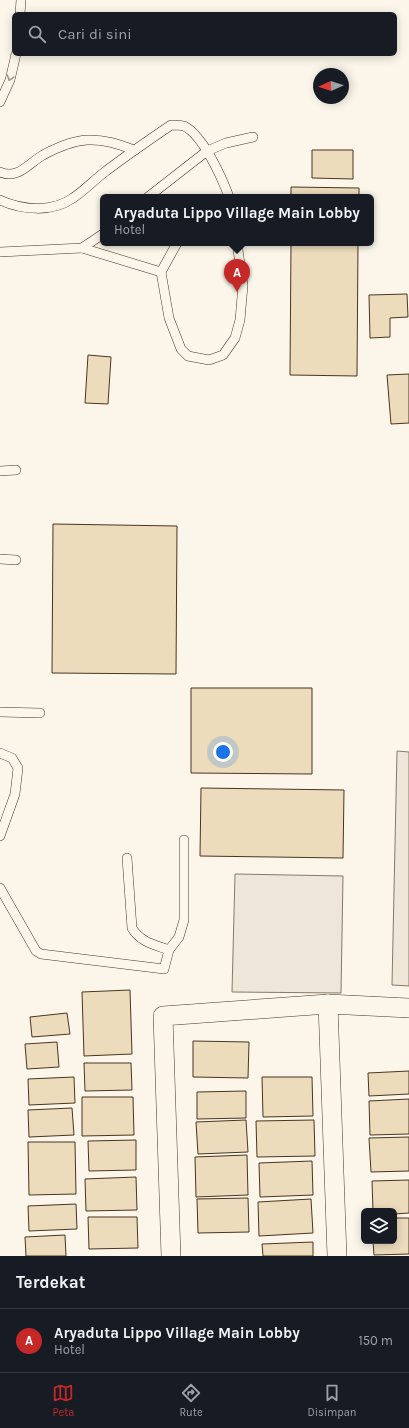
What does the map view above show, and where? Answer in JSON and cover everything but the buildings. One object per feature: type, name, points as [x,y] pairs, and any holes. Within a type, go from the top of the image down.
[{"type":"street","points":[[328,1004],[337,1256]]},
{"type":"street","points":[[171,1256],[163,1016],[328,1004],[409,1008]]},
{"type":"lane","points":[[20,12],[21,0]]},
{"type":"lane","points":[[0,102],[10,80],[16,56]]},
{"type":"lane","points":[[0,200],[15,207],[32,209],[58,204],[72,199],[105,171],[171,125],[182,125],[190,130],[207,151],[223,180],[228,194]]},
{"type":"lane","points":[[152,194],[207,151],[226,143],[253,137]]},
{"type":"lane","points":[[0,172],[7,175],[14,174],[42,155],[65,145],[86,140],[108,140],[134,150]]},
{"type":"lane","points":[[82,248],[100,236]]},
{"type":"lane","points":[[175,246],[161,272],[169,318],[181,349],[188,356],[197,359],[209,360],[223,355],[235,338],[240,320],[243,285],[237,246]]},
{"type":"lane","points":[[0,252],[82,248],[161,272]]},
{"type":"lane","points":[[0,470],[16,470]]},
{"type":"lane","points":[[0,559],[16,560]]},
{"type":"lane","points":[[0,712],[40,713]]},
{"type":"lane","points":[[0,753],[12,758],[18,768],[15,794],[0,836]]},
{"type":"lane","points":[[0,888],[36,952],[41,954],[164,969],[169,950],[179,937],[184,920],[184,840]]},
{"type":"lane","points":[[127,858],[132,928],[137,936],[144,941],[169,950]]},
{"type":"shaded area","points":[[397,751],[409,752],[409,986],[392,985]]},
{"type":"shaded area","points":[[235,874],[343,876],[341,993],[232,992]]},
{"type":"place","name":"Aryaduta Lippo Village Main Lobby","points":[[237,292]]}]
